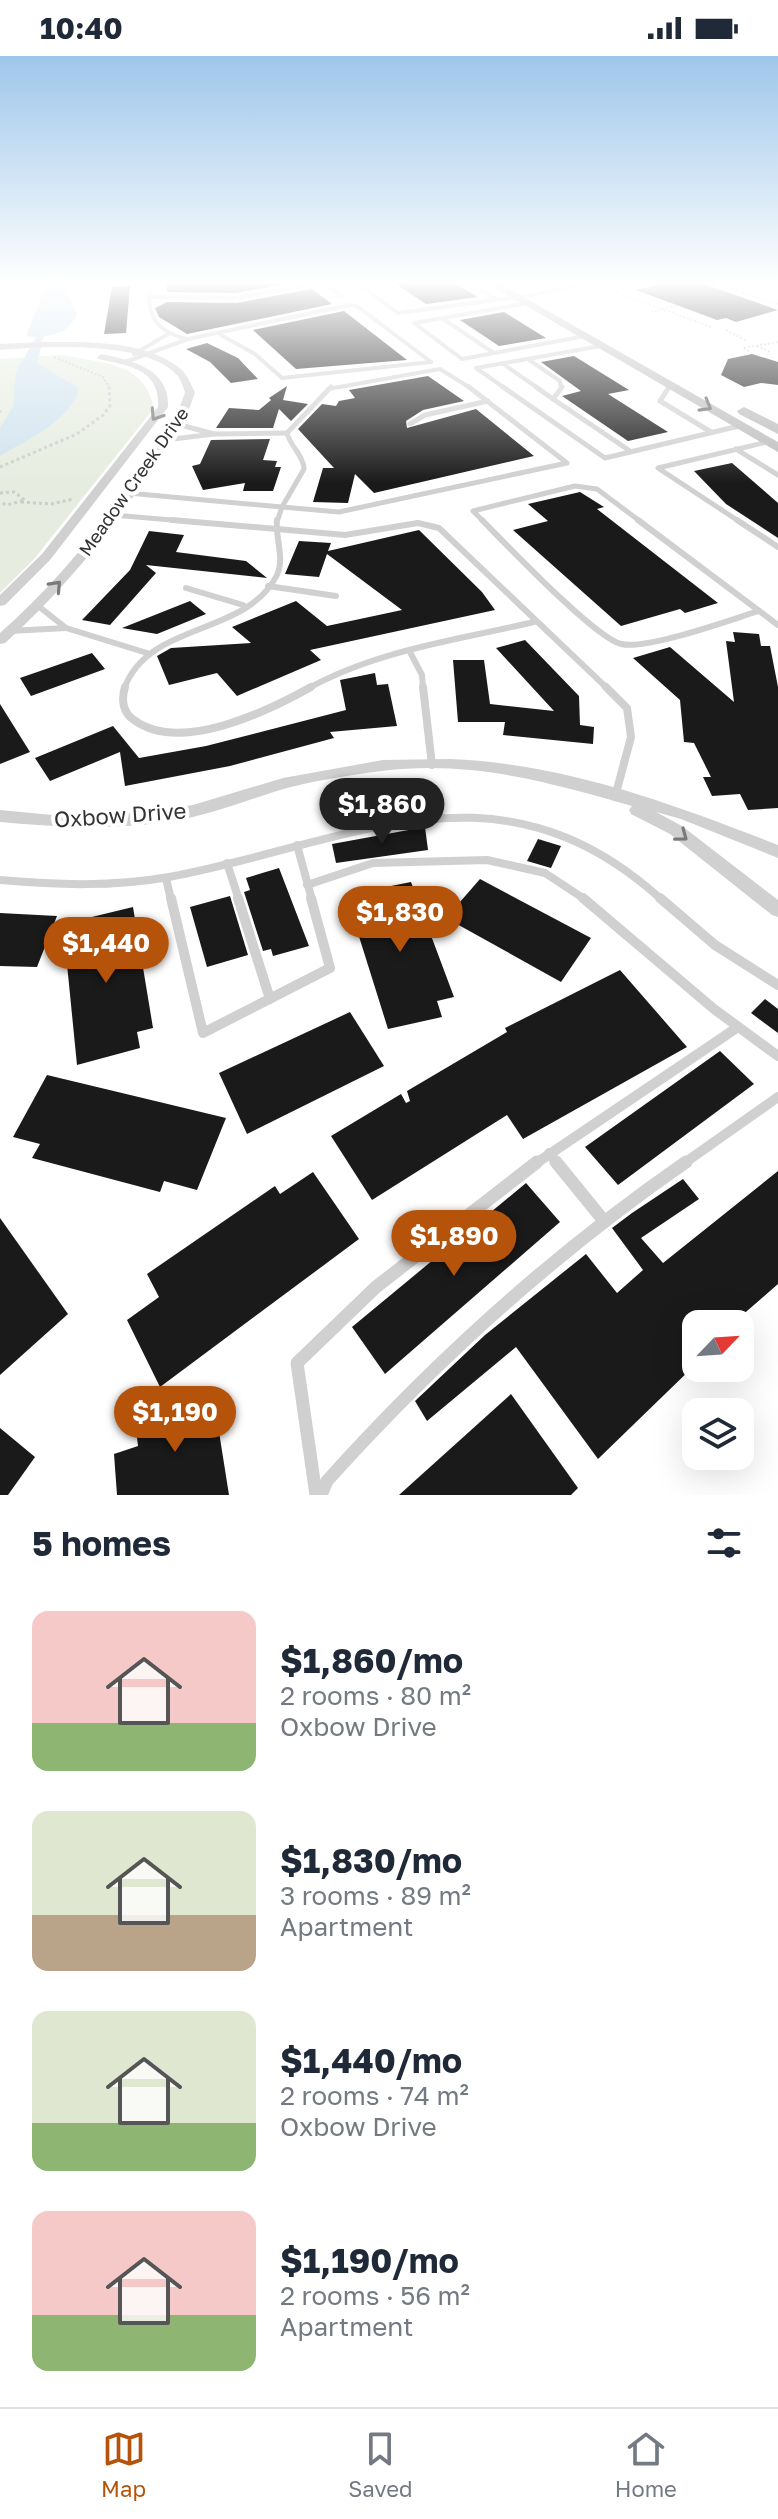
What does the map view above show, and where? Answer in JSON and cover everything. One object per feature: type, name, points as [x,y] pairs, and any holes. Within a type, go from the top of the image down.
[{"type":"main road","points":[[606,349],[772,445]]},
{"type":"main road","points":[[629,349],[679,374]]},
{"type":"main road","points":[[728,402],[778,430]]},
{"type":"street","points":[[10,349],[54,351]]},
{"type":"street","points":[[0,356],[14,350]]},
{"type":"street","name":"Meadow Creek Drive","points":[[0,640],[83,556],[189,403],[189,387],[174,370],[142,354],[54,351]]},
{"type":"street","name":"Meadow Creek Drive","points":[[0,602],[46,557],[163,407],[166,395],[162,383],[125,362],[54,351]]},
{"type":"street","name":"Oxbow Drive","points":[[0,816],[63,822],[146,818],[193,811],[283,784],[369,767],[498,766],[537,773],[615,798],[686,815],[778,852]]},
{"type":"street","name":"Oxbow Drive","points":[[615,798],[676,830],[778,910]]},
{"type":"lane","points":[[125,362],[148,349]]},
{"type":"lane","points":[[125,362],[157,349]]},
{"type":"lane","points":[[246,349],[282,378],[431,362],[414,349]]},
{"type":"lane","points":[[449,349],[462,359],[515,349]]},
{"type":"lane","points":[[488,349],[494,353]]},
{"type":"lane","points":[[583,349],[476,368],[605,458],[739,426]]},
{"type":"lane","points":[[527,359],[560,381],[562,387],[553,399]]},
{"type":"lane","points":[[502,363],[630,451]]},
{"type":"lane","points":[[128,493],[339,512],[567,463],[488,401],[440,369],[346,382],[319,395],[287,433],[214,434],[165,440]]},
{"type":"lane","points":[[670,386],[660,401],[711,432]]},
{"type":"lane","points":[[410,424],[425,415],[488,401]]},
{"type":"lane","points":[[177,424],[214,434]]},
{"type":"lane","points":[[287,433],[290,445],[304,462],[304,469],[283,507],[276,529],[282,551],[280,566],[268,586],[243,605],[211,625],[147,653],[136,663],[124,686],[124,711],[131,722],[144,727],[184,731],[229,724],[356,666],[534,622]]},
{"type":"lane","points":[[772,445],[736,449],[658,468],[778,547]]},
{"type":"lane","points":[[736,449],[778,475]]},
{"type":"lane","points":[[759,611],[643,644],[628,646],[611,641],[473,511],[575,486],[590,486],[778,625]]},
{"type":"lane","points":[[113,515],[345,535],[403,524],[428,524],[449,535],[454,545],[627,708],[631,737],[615,798]]},
{"type":"lane","points":[[268,586],[336,596]]},
{"type":"lane","points":[[186,588],[243,605]]},
{"type":"lane","points":[[37,605],[66,628]]},
{"type":"lane","points":[[10,631],[66,628],[147,653]]},
{"type":"lane","points":[[410,652],[422,675],[424,720],[432,765]]},
{"type":"lane","points":[[0,880],[85,884],[166,878],[347,829],[406,817],[456,815],[518,823],[609,857],[649,885],[707,939],[778,985]]},
{"type":"lane","points":[[166,878],[203,1033],[330,968],[297,845]]},
{"type":"lane","points":[[307,885],[373,863],[487,860],[545,873],[599,908],[738,1027],[778,1056]]},
{"type":"lane","points":[[227,863],[270,999]]},
{"type":"lane","points":[[319,1495],[297,1363],[376,1287],[549,1153],[738,1027]]},
{"type":"lane","points":[[319,1495],[327,1481],[395,1404],[512,1297],[604,1221],[778,1097]]},
{"type":"lane","points":[[549,1153],[604,1221]]},
{"type":"path","points":[[745,349],[749,351]]},
{"type":"path","points":[[764,349],[770,352]]},
{"type":"path","points":[[0,467],[68,438],[106,413],[110,406],[112,398],[103,377],[54,351]]},
{"type":"path","points":[[0,493],[21,495],[25,500],[21,502]]},
{"type":"path","points":[[0,502],[51,504],[93,497]]},
{"type":"shaded area","points":[[63,355],[107,363],[131,373],[149,393],[154,408],[35,558],[0,593],[0,359]]},
{"type":"water","points":[[29,349],[41,349],[37,363],[77,387],[78,394],[54,423],[0,456],[0,428],[13,406],[16,372]]},
{"type":"building","points":[[186,349],[220,349],[238,358],[258,379],[231,383],[210,362]]},
{"type":"building","points":[[274,349],[393,349],[407,360],[296,369]]},
{"type":"building","points":[[752,354],[778,362],[778,385],[761,383],[744,387],[721,375],[728,359]]},
{"type":"building","points":[[574,356],[629,390],[608,394],[668,432],[628,441],[562,396],[581,391],[541,362]]},
{"type":"building","points":[[428,376],[464,401],[423,410],[406,421],[407,428],[476,409],[534,456],[374,493],[355,474],[348,503],[313,502],[323,468],[334,468],[298,429],[322,404],[336,406],[339,401],[355,398],[349,390]]},
{"type":"building","points":[[287,386],[283,400],[308,404],[291,421],[279,409],[273,428],[216,428],[229,408],[259,410],[271,400],[269,398]]},
{"type":"building","points":[[270,439],[263,460],[277,461],[275,467],[281,467],[273,491],[243,491],[245,483],[203,490],[192,466],[200,464],[211,440]]},
{"type":"building","points":[[732,463],[778,503],[778,538],[726,504],[694,471]]},
{"type":"building","points":[[580,492],[604,507],[597,509],[718,603],[685,613],[680,609],[621,626],[513,530],[548,521],[528,504]]},
{"type":"building","points":[[419,530],[482,592],[495,610],[310,650],[321,660],[237,696],[217,673],[169,685],[157,656],[171,648],[251,643],[232,627],[296,601],[327,626],[402,610],[327,554],[319,577],[285,574],[299,541],[331,543],[328,551]]},
{"type":"building","points":[[149,531],[184,535],[176,552],[246,561],[267,578],[146,565],[156,573],[110,625],[82,620],[130,570]]},
{"type":"building","points":[[190,601],[206,614],[157,634],[122,628]]},
{"type":"building","points":[[733,632],[759,634],[761,646],[770,646],[778,687],[778,808],[748,810],[740,794],[712,796],[703,777],[711,777],[694,743],[684,742],[680,700],[633,658],[670,647],[734,702],[726,641],[735,642]]},
{"type":"building","points":[[525,640],[579,696],[580,725],[594,727],[593,744],[503,735],[505,722],[458,722],[453,660],[484,660],[490,704],[554,711],[496,648]]},
{"type":"building","points":[[92,653],[105,669],[31,696],[20,678]]},
{"type":"building","points":[[375,673],[377,685],[388,684],[397,726],[330,732],[334,738],[230,766],[125,786],[120,752],[50,781],[35,758],[113,726],[139,758],[206,746],[346,710],[340,680]]},
{"type":"building","points":[[0,704],[30,752],[0,764]]},
{"type":"building","points":[[425,827],[428,850],[336,863],[332,844]]},
{"type":"building","points":[[538,839],[561,846],[551,868],[527,861]]},
{"type":"building","points":[[279,868],[309,946],[273,956],[271,949],[263,951],[244,892],[250,890],[246,878]]},
{"type":"building","points":[[480,879],[591,938],[561,982],[446,918]]},
{"type":"building","points":[[411,882],[454,997],[437,1001],[442,1017],[388,1029],[346,895]]},
{"type":"building","points":[[230,896],[248,955],[207,967],[190,907]]},
{"type":"building","points":[[133,907],[153,1028],[137,1032],[140,1048],[77,1065],[63,924]]},
{"type":"building","points":[[0,913],[57,916],[37,967],[0,966]]},
{"type":"building","points":[[620,970],[687,1047],[523,1139],[507,1115],[372,1200],[331,1136],[401,1094],[406,1103],[410,1101],[407,1091],[507,1032],[505,1028]]},
{"type":"building","points":[[765,999],[778,1009],[778,1033],[751,1013]]},
{"type":"building","points":[[350,1012],[384,1066],[247,1134],[219,1073]]},
{"type":"building","points":[[720,1051],[754,1084],[618,1185],[585,1147]]},
{"type":"building","points":[[47,1075],[226,1118],[197,1190],[164,1181],[160,1192],[32,1158],[40,1144],[13,1137]]},
{"type":"building","points":[[778,1171],[778,1284],[748,1310],[682,1310],[682,1378],[598,1459],[516,1347],[427,1421],[415,1401],[485,1335],[586,1254],[617,1293],[643,1270],[612,1228],[683,1179],[699,1199],[641,1238],[663,1263]]},
{"type":"building","points":[[313,1172],[359,1239],[160,1387],[127,1320],[159,1297],[147,1274],[275,1186],[280,1194]]},
{"type":"building","points":[[526,1183],[560,1222],[385,1374],[352,1327]]},
{"type":"building","points":[[0,1218],[68,1314],[0,1375]]},
{"type":"building","points":[[213,1394],[229,1495],[117,1495],[114,1454],[138,1446],[135,1421]]},
{"type":"building","points":[[511,1394],[578,1488],[571,1495],[399,1495]]},
{"type":"building","points":[[0,1428],[35,1457],[8,1495],[0,1495]]}]
